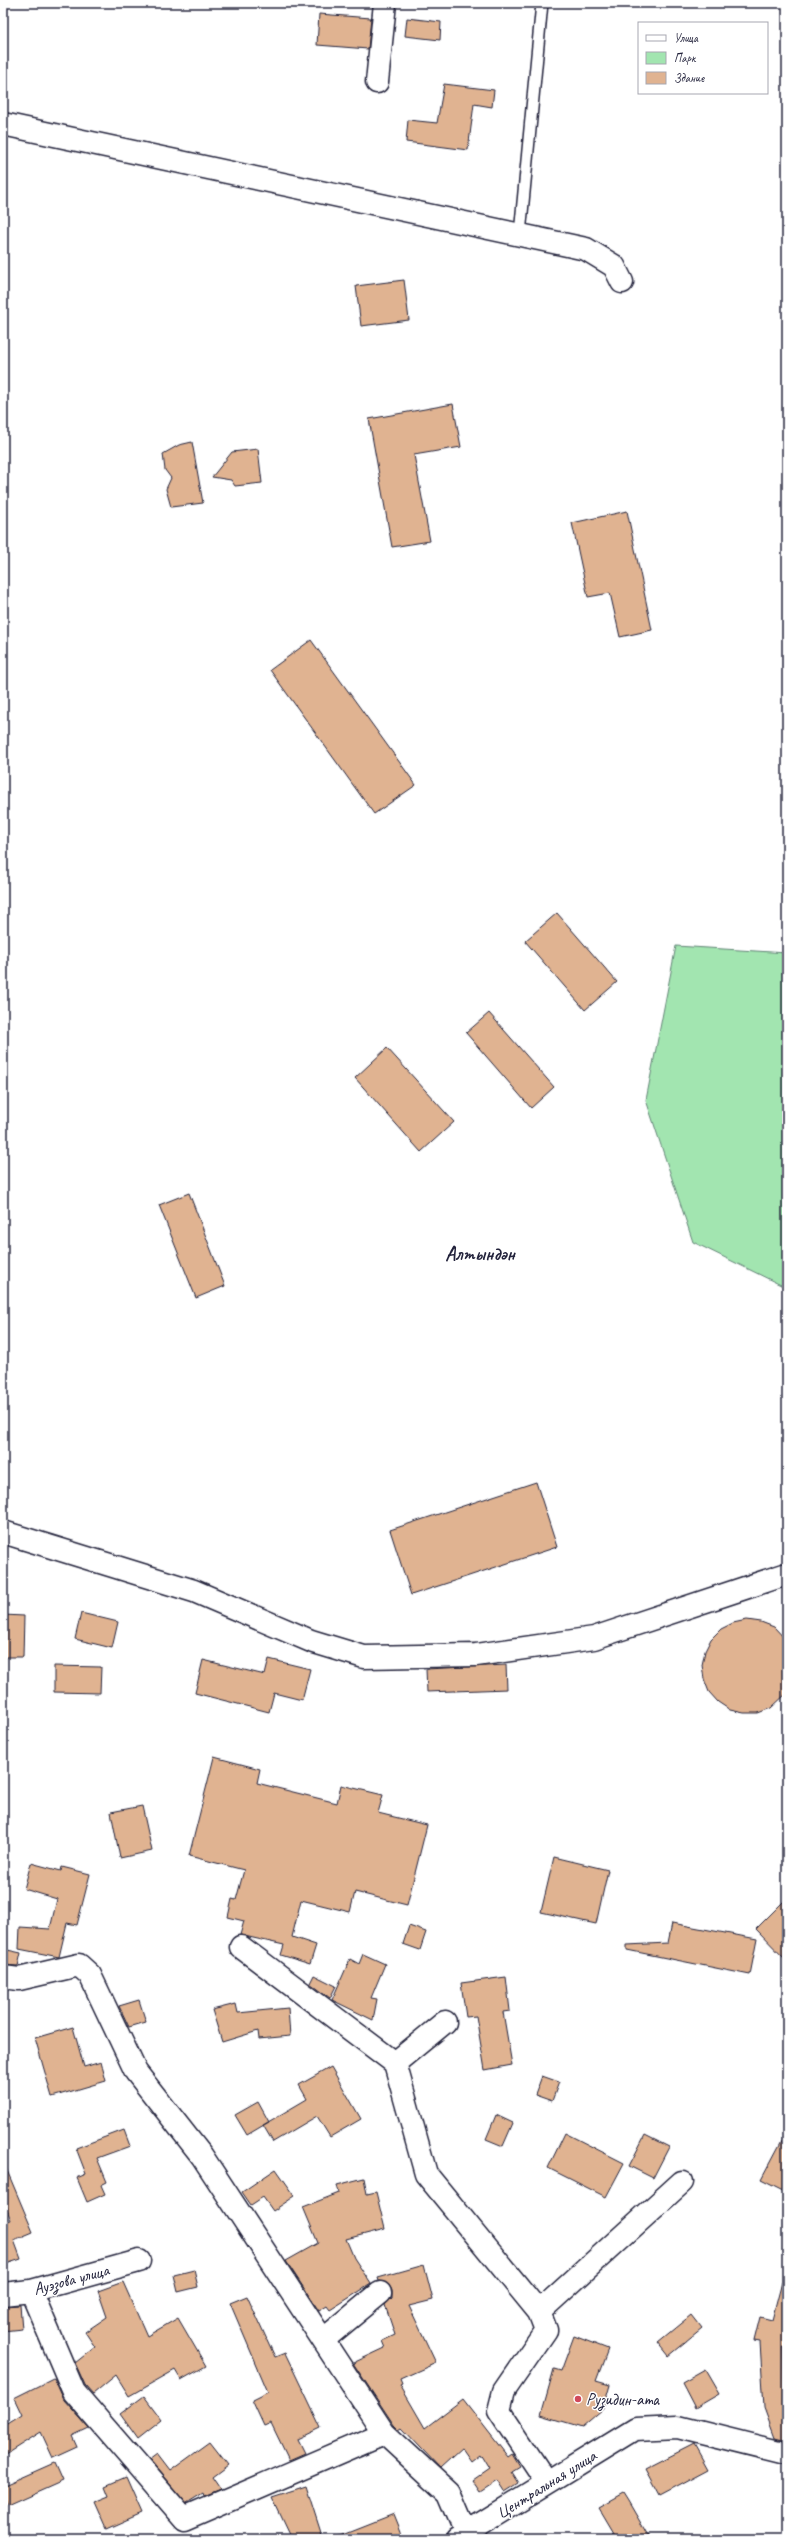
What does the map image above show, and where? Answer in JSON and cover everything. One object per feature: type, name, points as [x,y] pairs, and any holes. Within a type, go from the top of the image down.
[{"type":"street","points":[[377,82],[385,3]]},
{"type":"street","points":[[3,124],[586,249],[614,266],[622,282]]},
{"type":"street","points":[[3,1532],[194,1591],[311,1641],[364,1657],[476,1655],[594,1638],[787,1574]]},
{"type":"street","points":[[241,1947],[395,2063],[426,2174],[539,2312],[546,2330],[504,2391],[499,2411],[547,2483]]},
{"type":"street","points":[[3,1976],[19,1979],[79,1965],[90,1974],[136,2072],[202,2156],[384,2433],[449,2492],[461,2536]]},
{"type":"street","points":[[395,2063],[445,2022]]},
{"type":"street","points":[[539,2312],[682,2182]]},
{"type":"street","name":"Ауэзова улица","points":[[3,2294],[31,2291],[139,2261]]},
{"type":"street","points":[[31,2291],[74,2392],[184,2519],[384,2433]]},
{"type":"street","points":[[323,2340],[380,2293]]},
{"type":"street","name":"Центральная улица","points":[[461,2536],[635,2429],[678,2427],[787,2454]]},
{"type":"lane","points":[[520,234],[542,3]]},
{"type":"green space","points":[[676,946],[787,953],[787,1288],[693,1242],[646,1100]]},
{"type":"building","points":[[319,14],[371,18],[368,49],[317,45]]},
{"type":"building","points":[[407,18],[441,22],[440,40],[405,36]]},
{"type":"building","points":[[444,84],[494,90],[492,107],[474,104],[468,150],[406,142],[408,120],[437,123]]},
{"type":"building","points":[[404,280],[409,320],[361,326],[356,286]]},
{"type":"building","points":[[453,404],[461,447],[414,455],[430,541],[392,547],[369,419]]},
{"type":"building","points":[[192,442],[203,503],[171,507],[166,489],[171,478],[165,470],[163,454],[179,445]]},
{"type":"building","points":[[258,449],[262,483],[235,486],[231,480],[212,477],[232,452]]},
{"type":"building","points":[[627,511],[652,630],[620,637],[610,593],[588,597],[572,523]]},
{"type":"building","points":[[311,640],[416,785],[374,814],[270,670]]},
{"type":"building","points":[[557,913],[617,982],[585,1010],[525,941]]},
{"type":"building","points":[[489,1013],[554,1087],[531,1108],[466,1033]]},
{"type":"building","points":[[387,1048],[454,1122],[421,1152],[355,1078]]},
{"type":"building","points":[[189,1193],[225,1286],[196,1298],[159,1205]]},
{"type":"building","points":[[536,1482],[557,1547],[411,1595],[390,1530]]},
{"type":"building","points":[[81,1613],[118,1622],[112,1648],[75,1639]]},
{"type":"building","points":[[3,1615],[24,1616],[23,1657],[3,1657]]},
{"type":"building","points":[[747,1620],[761,1622],[774,1627],[787,1641],[787,1693],[771,1708],[758,1713],[744,1713],[730,1710],[718,1702],[709,1692],[704,1679],[702,1665],[705,1651],[711,1639],[721,1629],[733,1623]]},
{"type":"building","points":[[269,1659],[310,1669],[302,1700],[274,1693],[269,1712],[195,1693],[203,1660],[265,1675]]},
{"type":"building","points":[[506,1665],[507,1689],[427,1692],[426,1669]]},
{"type":"building","points":[[54,1666],[101,1667],[100,1693],[54,1692]]},
{"type":"building","points":[[214,1757],[260,1769],[257,1783],[337,1803],[341,1785],[383,1795],[378,1813],[427,1825],[407,1905],[355,1892],[350,1912],[301,1900],[292,1937],[316,1945],[310,1964],[281,1955],[284,1945],[240,1935],[244,1921],[228,1917],[232,1899],[236,1900],[244,1870],[189,1856]]},
{"type":"building","points":[[142,1806],[152,1851],[120,1858],[111,1812]]},
{"type":"building","points":[[554,1857],[608,1870],[596,1924],[541,1912]]},
{"type":"building","points":[[31,1863],[61,1871],[62,1867],[90,1874],[77,1925],[67,1923],[59,1957],[19,1949],[20,1927],[50,1929],[57,1899],[24,1889]]},
{"type":"building","points":[[787,1898],[787,1961],[756,1929]]},
{"type":"building","points":[[672,1923],[757,1939],[750,1975],[627,1950],[627,1945],[668,1943]]},
{"type":"building","points":[[409,1926],[426,1932],[420,1950],[403,1944]]},
{"type":"building","points":[[3,1949],[21,1953],[18,1966],[3,1965]]},
{"type":"building","points":[[363,1954],[385,1964],[371,1998],[377,1999],[373,2020],[332,2000],[350,1959],[359,1964]]},
{"type":"building","points":[[314,1975],[336,1986],[330,1998],[310,1983]]},
{"type":"building","points":[[506,1977],[510,2011],[503,2012],[512,2065],[485,2070],[476,2016],[466,2017],[461,1983]]},
{"type":"building","points":[[139,2000],[146,2022],[129,2027],[119,2006]]},
{"type":"building","points":[[236,2004],[238,2013],[288,2008],[290,2036],[259,2039],[258,2031],[222,2042],[212,2010]]},
{"type":"building","points":[[73,2027],[84,2067],[101,2062],[106,2081],[52,2097],[35,2038]]},
{"type":"building","points":[[331,2067],[361,2119],[330,2137],[317,2116],[273,2142],[263,2125],[307,2099],[299,2085]]},
{"type":"building","points":[[542,2076],[559,2082],[552,2101],[535,2095]]},
{"type":"building","points":[[258,2102],[269,2122],[247,2135],[235,2115]]},
{"type":"building","points":[[496,2115],[513,2123],[503,2146],[486,2139]]},
{"type":"building","points":[[124,2130],[130,2146],[97,2158],[107,2182],[101,2185],[105,2194],[87,2202],[77,2178],[86,2174],[76,2148]]},
{"type":"building","points":[[787,2131],[787,2193],[761,2180]]},
{"type":"building","points":[[565,2133],[624,2163],[606,2197],[548,2168]]},
{"type":"building","points":[[645,2135],[669,2147],[653,2178],[629,2166]]},
{"type":"building","points":[[3,2161],[33,2232],[14,2240],[21,2259],[3,2265],[3,2216],[7,2221],[11,2220],[3,2200]]},
{"type":"building","points":[[276,2169],[295,2196],[273,2211],[263,2197],[251,2205],[242,2192]]},
{"type":"building","points":[[364,2178],[367,2194],[376,2192],[385,2229],[346,2239],[354,2258],[371,2284],[330,2310],[327,2306],[319,2311],[286,2261],[318,2243],[303,2207],[339,2193],[337,2185]]},
{"type":"building","points":[[424,2265],[433,2300],[409,2306],[436,2363],[400,2379],[402,2384],[400,2385],[425,2428],[463,2399],[508,2457],[512,2454],[520,2467],[512,2472],[519,2483],[505,2492],[498,2481],[481,2492],[473,2480],[489,2469],[480,2454],[471,2461],[462,2448],[440,2468],[402,2428],[399,2430],[394,2425],[353,2363],[385,2348],[382,2341],[395,2335],[385,2305],[392,2298],[392,2291],[389,2285],[379,2281],[378,2278]]},
{"type":"building","points":[[194,2270],[198,2287],[178,2292],[174,2275]]},
{"type":"building","points":[[123,2282],[147,2336],[178,2318],[206,2366],[181,2380],[175,2370],[129,2396],[116,2375],[93,2394],[85,2385],[75,2363],[95,2347],[85,2332],[107,2317],[98,2291]]},
{"type":"building","points":[[782,2282],[787,2283],[787,2349],[783,2348],[785,2397],[787,2396],[787,2441],[775,2438],[764,2408],[760,2342],[754,2341],[760,2317],[772,2320]]},
{"type":"building","points":[[247,2296],[275,2357],[285,2353],[321,2428],[298,2439],[305,2453],[289,2460],[271,2423],[264,2426],[252,2400],[268,2392],[230,2303]]},
{"type":"building","points":[[20,2305],[22,2329],[3,2331],[3,2306]]},
{"type":"building","points":[[691,2315],[702,2329],[669,2356],[658,2342]]},
{"type":"building","points":[[574,2336],[608,2349],[596,2381],[610,2385],[603,2409],[582,2427],[541,2415],[554,2369],[561,2371]]},
{"type":"building","points":[[705,2370],[719,2394],[695,2408],[682,2383]]},
{"type":"building","points":[[54,2378],[64,2400],[89,2428],[72,2436],[77,2447],[53,2458],[41,2432],[3,2456],[3,2427],[22,2415],[14,2398]]},
{"type":"building","points":[[144,2396],[162,2420],[138,2439],[120,2414]]},
{"type":"building","points":[[210,2442],[228,2465],[212,2477],[221,2490],[204,2497],[203,2494],[187,2504],[149,2460],[157,2454],[170,2471]]},
{"type":"building","points":[[694,2444],[708,2469],[659,2495],[645,2469]]},
{"type":"building","points":[[55,2463],[63,2481],[7,2506],[3,2497],[3,2486]]},
{"type":"building","points":[[126,2477],[142,2513],[106,2529],[94,2502],[109,2496],[105,2486]]},
{"type":"building","points":[[306,2486],[323,2539],[292,2539],[272,2497]]},
{"type":"building","points":[[623,2493],[650,2539],[617,2539],[598,2507]]},
{"type":"building","points":[[394,2514],[404,2539],[333,2538]]},
{"type":"place","name":"Рузидин-ата","points":[[578,2399]]},
{"type":"district","name":"Алтындән","points":[[480,1253]]}]
